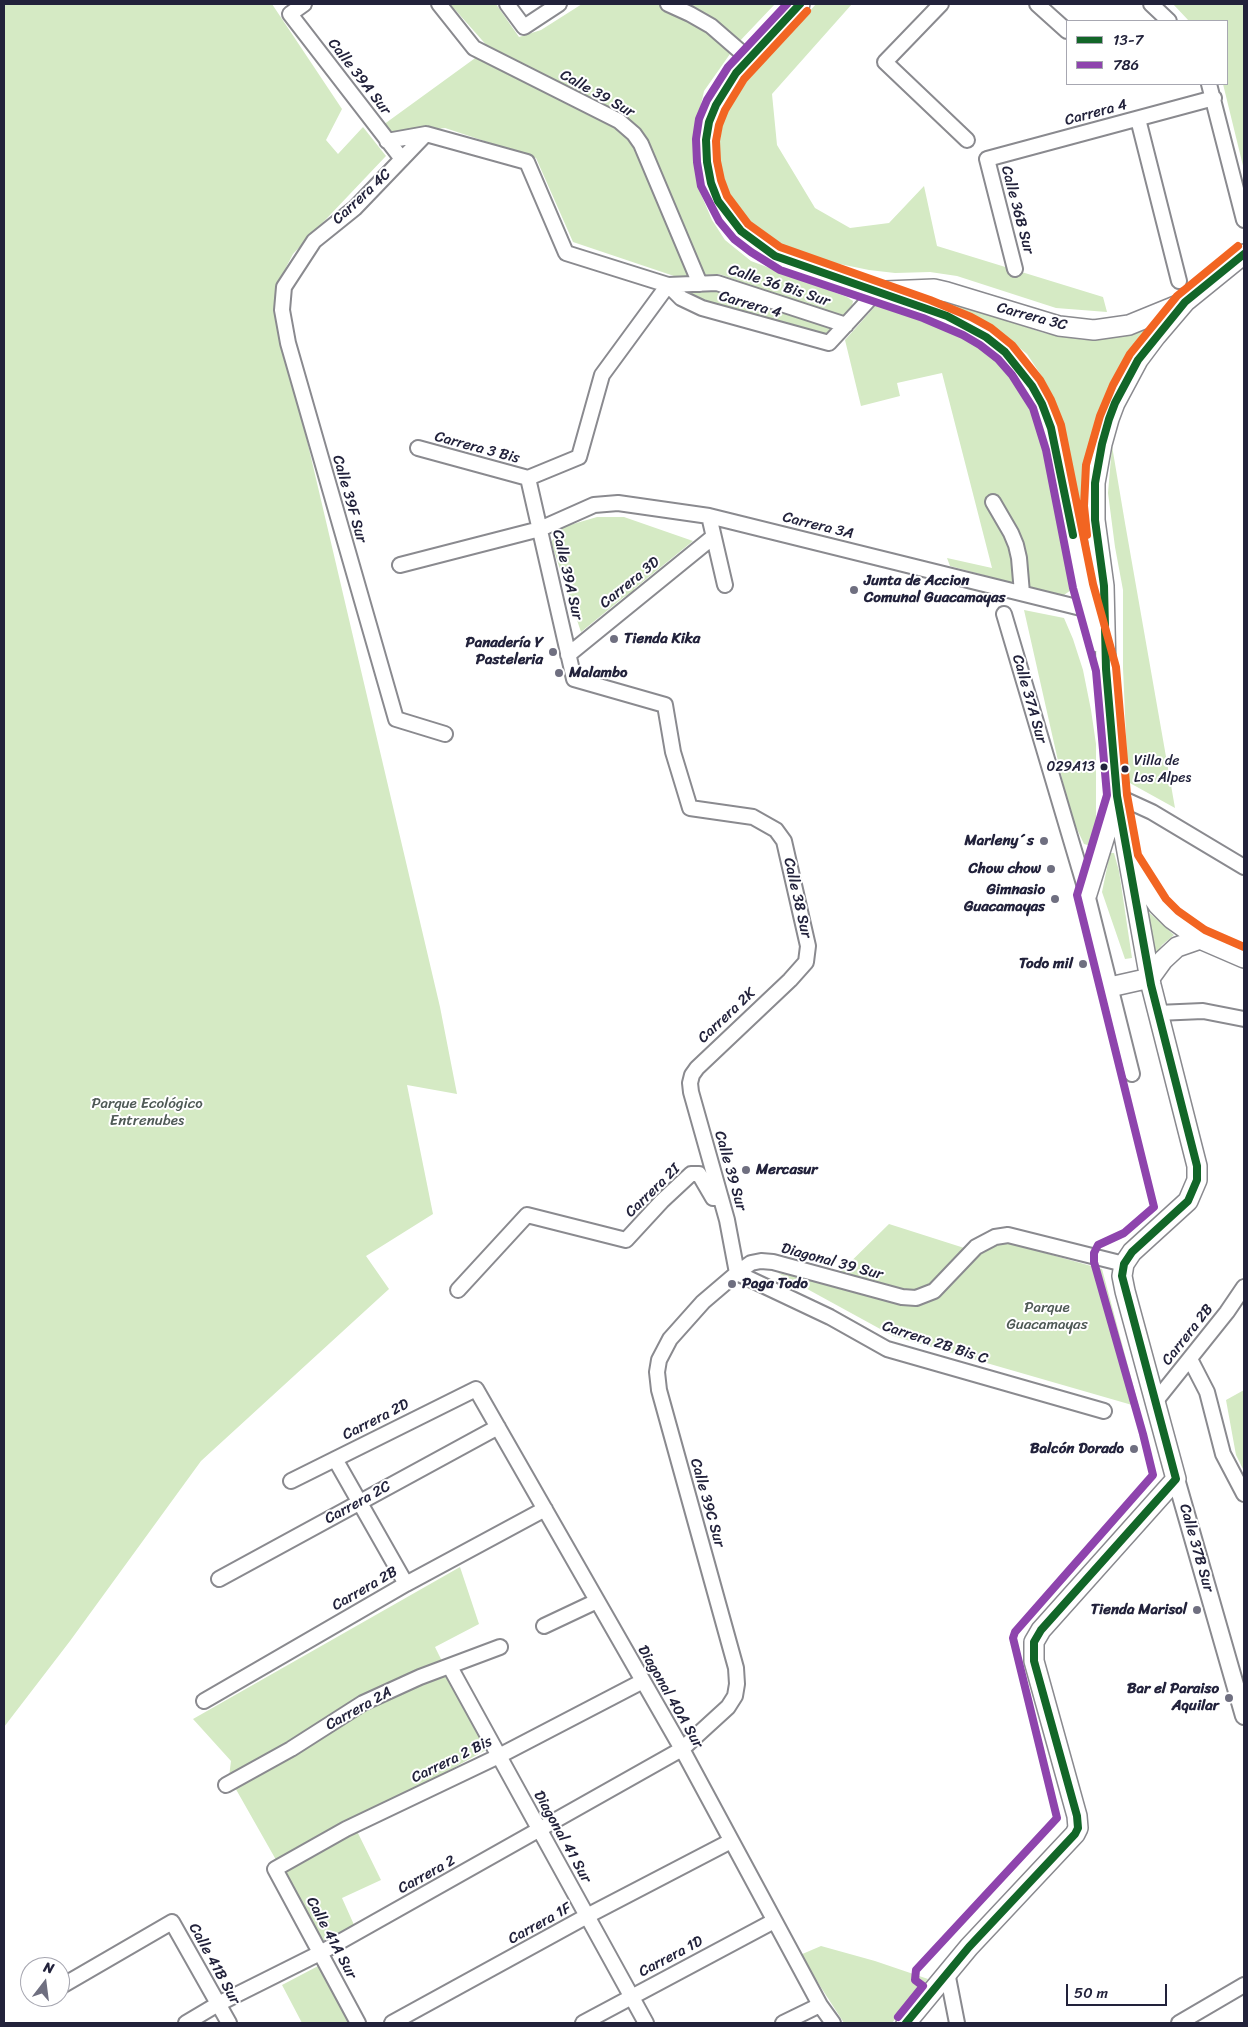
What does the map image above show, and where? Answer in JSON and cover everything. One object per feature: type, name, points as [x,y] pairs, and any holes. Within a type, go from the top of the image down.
[{"type":"main road","points":[[800,4],[749,59],[726,87],[716,105],[709,122],[706,140],[707,162],[711,183],[718,201],[741,231],[775,256],[947,316],[986,337],[1005,352],[1032,386],[1042,404],[1056,447],[1089,610],[1106,669]]},
{"type":"main road","points":[[1124,1264],[1132,1252],[1188,1201],[1198,1180],[1197,1166],[1157,1013],[1117,796],[1106,669],[1104,586],[1094,506],[1095,483],[1098,459],[1109,419],[1122,390],[1144,352],[1185,302],[1244,254]]},
{"type":"main road","name":"Carrera 3C","points":[[877,291],[934,289],[1059,326],[1094,330],[1129,325],[1185,302]]},
{"type":"main road","points":[[1087,894],[1117,796]]},
{"type":"main road","points":[[1129,859],[1158,905],[1172,919],[1200,939],[1244,958]]},
{"type":"main road","points":[[1110,987],[1150,978],[1157,966],[1177,947],[1200,939]]},
{"type":"main road","name":"Calle 37B Sur","points":[[1124,1264],[1123,1284],[1176,1479]]},
{"type":"main road","points":[[906,2023],[947,1972],[1075,1834],[1078,1828],[1034,1661],[1034,1642],[1047,1624],[1176,1479]]},
{"type":"street","name":"Calle 39A Sur","points":[[304,4],[290,14],[402,159]]},
{"type":"street","name":"Calle 39 Sur","points":[[439,4],[474,48],[619,122],[634,134],[641,144],[700,284]]},
{"type":"street","points":[[507,4],[524,27],[559,4]]},
{"type":"street","points":[[668,4],[710,26],[749,59]]},
{"type":"street","points":[[941,4],[884,62],[967,140]]},
{"type":"street","points":[[1037,4],[1066,30]]},
{"type":"street","points":[[1151,4],[1168,20]]},
{"type":"street","points":[[1209,85],[1244,220]]},
{"type":"street","name":"Carrera 4","points":[[987,159],[1214,98]]},
{"type":"street","points":[[1138,119],[1180,281]]},
{"type":"street","name":"Calle 36 Bis Sur","points":[[426,134],[527,162],[566,253],[668,285],[717,283],[846,325]]},
{"type":"street","points":[[387,141],[426,134]]},
{"type":"street","name":"Carrera 4C","points":[[284,287],[314,240],[355,208],[426,134]]},
{"type":"street","name":"Calle 36B Sur","points":[[987,159],[1015,269]]},
{"type":"street","points":[[528,478],[578,457],[602,375],[668,285]]},
{"type":"street","name":"Carrera 4","points":[[668,285],[681,298],[702,308],[829,343],[846,325]]},
{"type":"street","name":"Calle 39F Sur","points":[[284,287],[282,310],[288,343],[396,719],[445,734]]},
{"type":"street","points":[[846,325],[877,291]]},
{"type":"street","name":"Carrera 3 Bis","points":[[418,448],[528,478]]},
{"type":"street","name":"Calle 39A Sur","points":[[528,478],[574,679],[665,705],[673,752],[690,808],[754,817],[776,830],[784,840]]},
{"type":"street","points":[[993,502],[1011,533],[1016,546],[1022,593]]},
{"type":"street","name":"Carrera 3A","points":[[400,565],[540,529],[594,505],[618,504],[645,506],[709,516],[1089,610]]},
{"type":"street","points":[[709,516],[725,585]]},
{"type":"street","name":"Carrera 3D","points":[[568,655],[713,537]]},
{"type":"street","name":"Calle 37A Sur","points":[[1004,614],[1087,894],[1132,1074]]},
{"type":"street","points":[[1117,796],[1152,812],[1244,867]]},
{"type":"street","name":"Calle 38 Sur","points":[[784,840],[808,946],[806,962],[790,980]]},
{"type":"street","name":"Carrera 2K","points":[[691,1079],[694,1071],[790,980]]},
{"type":"street","points":[[1157,1013],[1203,1012],[1244,1018]]},
{"type":"street","name":"Calle 39 Sur","points":[[691,1079],[691,1092],[728,1220],[737,1273]]},
{"type":"street","name":"Carrera 2I","points":[[458,1290],[527,1215],[626,1240],[662,1201],[691,1174],[699,1174],[713,1198],[721,1198]]},
{"type":"street","name":"Diagonal 39 Sur","points":[[737,1273],[751,1263],[761,1261],[773,1262],[902,1297],[922,1297],[939,1287],[976,1247],[990,1238],[1008,1236],[1124,1264]]},
{"type":"street","name":"Carrera 2B Bis C","points":[[737,1273],[830,1317],[887,1349],[1104,1411]]},
{"type":"street","name":"Calle 39C Sur","points":[[682,1749],[728,1706],[735,1696],[737,1676],[658,1390],[657,1372],[659,1360],[670,1339],[703,1302],[737,1273]]},
{"type":"street","name":"Carrera 2B","points":[[1155,1402],[1244,1287]]},
{"type":"street","points":[[1190,1359],[1207,1392],[1223,1454],[1244,1494]]},
{"type":"street","name":"Diagonal 40A Sur","points":[[476,1389],[682,1749],[774,1921],[820,2004],[833,2023]]},
{"type":"street","name":"Carrera 2D","points":[[291,1481],[476,1389]]},
{"type":"street","name":"Carrera 2C","points":[[219,1579],[498,1428]]},
{"type":"street","points":[[335,1459],[406,1584]]},
{"type":"street","name":"Calle 37B Sur","points":[[1176,1479],[1244,1716]]},
{"type":"street","name":"Carrera 2B","points":[[204,1701],[406,1584],[545,1509]]},
{"type":"street","points":[[544,1626],[597,1601]]},
{"type":"street","name":"Carrera 2A","points":[[226,1785],[291,1749],[363,1703],[420,1677],[500,1647]]},
{"type":"street","name":"Diagonal 41 Sur","points":[[450,1667],[646,2023]]},
{"type":"street","name":"Carrera 2 Bis","points":[[275,1869],[346,1829],[499,1756],[643,1681]]},
{"type":"street","name":"Carrera 2","points":[[186,2023],[218,2004],[320,1954],[682,1749]]},
{"type":"street","name":"Carrera 1F","points":[[392,2023],[587,1916],[731,1841]]},
{"type":"street","name":"Calle 41A Sur","points":[[275,1869],[358,2023]]},
{"type":"street","name":"Carrera 1D","points":[[583,2023],[774,1921]]},
{"type":"street","name":"Calle 41B Sur","points":[[70,1981],[172,1922],[229,2023]]},
{"type":"street","points":[[947,1972],[957,2023]]},
{"type":"street","points":[[1179,2023],[1244,1985]]},
{"type":"street","points":[[783,2023],[820,2004]]},
{"type":"green space","name":"Parque Ecológico Entrenubes","points":[[4,4],[272,4],[342,109],[326,140],[338,154],[363,127],[386,156],[293,254],[282,275],[275,304],[440,1007],[457,1094],[407,1085],[433,1214],[366,1256],[389,1289],[201,1461],[70,1641],[4,1727]]},
{"type":"green space","points":[[450,4],[496,4],[519,37],[541,30],[582,4],[775,4],[737,44],[704,91],[697,123],[700,192],[712,220],[725,240],[751,261],[847,297],[853,301],[851,312],[841,317],[719,274],[677,277],[573,242],[536,158],[445,128],[391,134],[383,125],[489,48]]},
{"type":"green space","points":[[816,4],[852,4],[772,94],[777,145],[815,208],[850,228],[889,223],[924,186],[937,246],[1103,297],[1107,312],[1056,308],[957,276],[930,272],[895,273],[869,270],[794,254],[752,232],[728,205],[717,160],[723,120],[742,87]]},
{"type":"green space","points":[[1173,4],[1244,4],[1244,170],[1223,85],[1228,85],[1228,20],[1188,20]]},
{"type":"green space","points":[[718,290],[837,328],[824,337],[690,299],[683,291]]},
{"type":"green space","points":[[939,299],[1044,333],[1085,340],[1112,338],[1150,327],[1118,377],[1105,403],[1096,431],[1090,461],[1087,545],[1061,419],[1043,378],[1027,354],[998,330]]},
{"type":"green space","points":[[878,303],[941,324],[974,339],[999,358],[1018,380],[1033,407],[1048,448],[1073,573],[1071,590],[1064,595],[1046,592],[950,566],[947,558],[992,568],[942,373],[897,383],[900,396],[861,406],[845,340]]},
{"type":"green space","points":[[1112,446],[1175,808],[1128,782],[1123,668],[1123,590],[1108,493]]},
{"type":"green space","points":[[597,517],[624,517],[693,541],[634,589],[635,592],[624,597],[581,632],[551,542],[563,527]]},
{"type":"green space","points":[[1024,610],[1064,618],[1083,670],[1096,744],[1096,829],[1091,846],[1084,844],[1070,814]]},
{"type":"green space","points":[[1110,853],[1114,853],[1119,871],[1132,958],[1125,959],[1102,892]]},
{"type":"green space","points":[[1142,906],[1174,935],[1162,945],[1151,962]]},
{"type":"green space","name":"Parque Guacamayas","points":[[889,1224],[980,1253],[998,1240],[1102,1269],[1139,1407],[893,1336],[778,1273],[828,1284]]},
{"type":"green space","points":[[1244,1390],[1244,1471],[1236,1455],[1226,1400]]},
{"type":"green space","points":[[460,1567],[479,1624],[435,1647],[486,1750],[353,1823],[381,1880],[342,1898],[355,1927],[322,1941],[229,1777],[231,1761],[193,1719]]},
{"type":"green space","points":[[821,1946],[875,1961],[928,1979],[892,2023],[844,2023],[800,1955]]},
{"type":"green space","points":[[320,1965],[350,2023],[302,2023],[282,1985]]},
{"type":"transit line","name":"786","points":[[787,4],[728,67],[707,100],[699,119],[696,139],[701,186],[719,221],[734,239],[751,252],[780,270],[923,318],[963,335],[998,359],[1012,375],[1033,408],[1046,450],[1073,588],[1096,671],[1107,795],[1077,895],[1154,1207],[1124,1233],[1098,1245],[1094,1253],[1094,1262],[1153,1475],[1015,1632],[1013,1638],[1057,1818],[916,1970],[915,1980],[923,1986],[898,2017]]},
{"type":"transit line","name":"13-7","points":[[800,4],[736,73],[716,105],[709,122],[706,140],[707,162],[711,183],[718,201],[741,231],[775,256],[947,316],[986,337],[1005,352],[1032,386],[1042,404],[1051,428],[1073,535]]},
{"type":"transit line","points":[[807,11],[744,79],[725,110],[719,125],[716,141],[717,161],[727,196],[748,224],[780,247],[930,300],[971,317],[991,328],[1012,345],[1040,380],[1051,400],[1061,425],[1093,584],[1116,667],[1127,795],[1138,855],[1166,899],[1178,911],[1205,930],[1244,947]]},
{"type":"transit line","points":[[1087,535],[1084,506],[1086,465],[1100,416],[1113,385],[1130,354],[1177,296],[1238,246]]},
{"type":"transit line","name":"13-7","points":[[906,2023],[969,1947],[1075,1834],[1078,1828],[1077,1816],[1034,1661],[1034,1642],[1041,1630],[1176,1479],[1122,1276],[1124,1264],[1132,1252],[1188,1201],[1197,1180],[1197,1166],[1151,985],[1117,796],[1106,669],[1104,586],[1095,520],[1095,483],[1109,419],[1115,403],[1138,360],[1185,302],[1244,254]]},
{"type":"place","name":"Junta de Accion Comunal Guacamayas","points":[[854,590]]},
{"type":"place","name":"Tienda Kika","points":[[614,639]]},
{"type":"place","name":"Panadería Y Pasteleria","points":[[553,652]]},
{"type":"place","name":"Malambo","points":[[559,673]]},
{"type":"place","name":"029A13","points":[[1104,767]]},
{"type":"place","name":"Villa de Los Alpes","points":[[1125,769]]},
{"type":"place","name":"Marleny´s","points":[[1044,841]]},
{"type":"place","name":"Chow chow","points":[[1051,869]]},
{"type":"place","name":"Gimnasio Guacamayas","points":[[1055,899]]},
{"type":"place","name":"Todo mil","points":[[1083,964]]},
{"type":"place","name":"Mercasur","points":[[746,1170]]},
{"type":"place","name":"Paga Todo","points":[[732,1284]]},
{"type":"place","name":"Balcón Dorado","points":[[1134,1449]]},
{"type":"place","name":"Tienda Marisol","points":[[1197,1610]]},
{"type":"place","name":"Bar el Paraiso Aquilar","points":[[1229,1698]]}]
